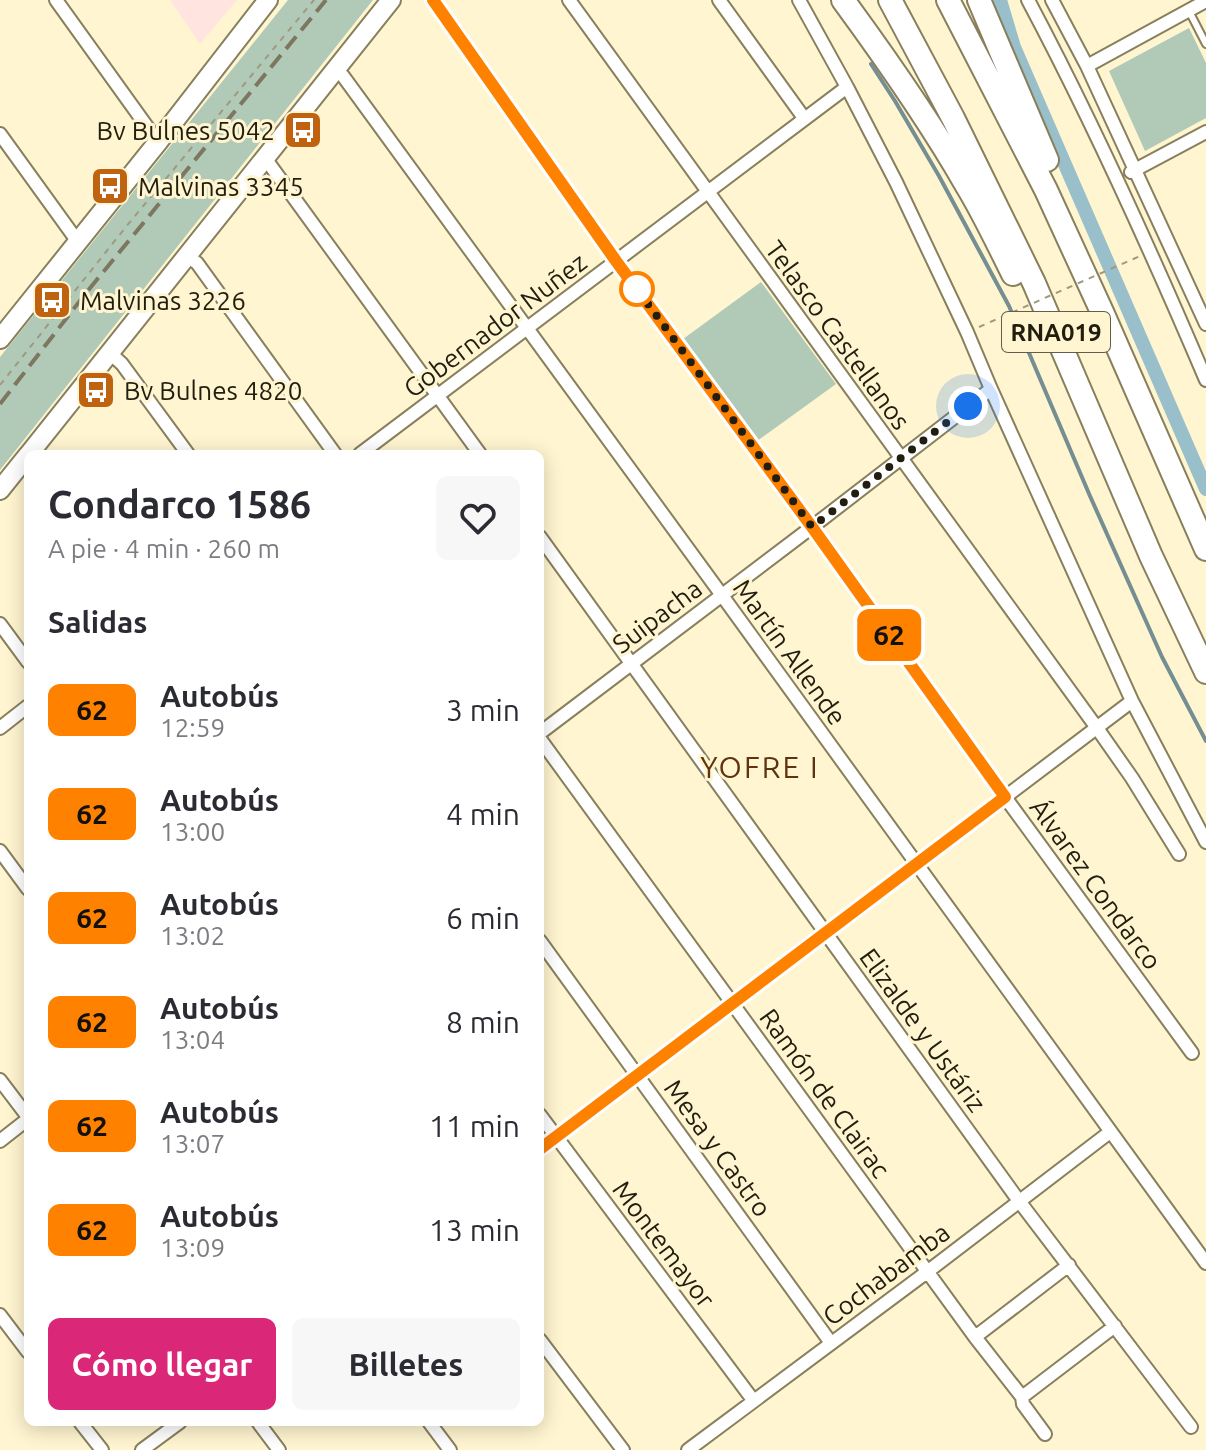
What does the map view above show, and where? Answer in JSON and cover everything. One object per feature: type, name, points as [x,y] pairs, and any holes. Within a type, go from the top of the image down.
[{"type":"highway","points":[[843,0],[932,128],[982,211],[1032,316],[1091,453],[1151,556]]},
{"type":"highway","name":"RNA019","points":[[890,0],[953,118],[1034,283],[1151,556],[1206,672]]},
{"type":"highway","name":"RNA019","points":[[948,0],[1052,202],[1206,549]]},
{"type":"highway","points":[[979,0],[1021,101],[1150,387],[1189,509]]},
{"type":"main road","points":[[0,339],[268,0]]},
{"type":"main road","points":[[36,450],[391,0]]},
{"type":"main road","points":[[0,490],[24,463]]},
{"type":"street","points":[[56,0],[158,142]]},
{"type":"street","name":"Álvarez Condarco","points":[[433,0],[616,261],[1192,1053]]},
{"type":"street","name":"Telasco Castellanos","points":[[569,0],[1097,728],[1179,854]]},
{"type":"street","points":[[719,0],[804,118]]},
{"type":"street","points":[[799,0],[847,87],[935,264],[1132,701],[1206,842]]},
{"type":"street","points":[[1028,0],[1118,179],[1206,380]]},
{"type":"street","points":[[1052,0],[1087,66],[1206,324]]},
{"type":"street","points":[[1087,66],[1206,1]]},
{"type":"street","name":"Martín Allende","points":[[335,69],[527,328],[1206,1263]]},
{"type":"street","name":"Gobernador Nuñez","points":[[365,450],[847,87]]},
{"type":"street","points":[[1118,179],[1206,132]]},
{"type":"street","points":[[0,134],[78,242]]},
{"type":"street","points":[[265,158],[477,450]]},
{"type":"street","points":[[187,256],[197,263],[332,450]]},
{"type":"street","points":[[110,353],[122,364],[185,450]]},
{"type":"street","name":"Suipacha","points":[[544,730],[991,389]]},
{"type":"street","name":"Elizalde y Ustáriz","points":[[544,543],[1019,1201],[1191,1427]]},
{"type":"street","points":[[0,624],[24,657]]},
{"type":"street","points":[[544,1146],[1132,701]]},
{"type":"street","points":[[0,728],[24,709]]},
{"type":"street","name":"Ramón de Clairac","points":[[544,745],[927,1272],[1022,1397],[1023,1404],[1045,1434]]},
{"type":"street","points":[[0,851],[24,884]]},
{"type":"street","name":"Mesa y Castro","points":[[544,946],[831,1343]]},
{"type":"street","points":[[0,1080],[24,1113]]},
{"type":"street","name":"Montemayor","points":[[544,1120],[753,1400]]},
{"type":"street","points":[[0,1141],[24,1121]]},
{"type":"street","name":"Cochabamba","points":[[688,1450],[1110,1132]]},
{"type":"street","points":[[975,1337],[1069,1265]]},
{"type":"street","points":[[0,1315],[24,1347]]},
{"type":"street","points":[[1022,1397],[1115,1326]]},
{"type":"street","points":[[544,1345],[623,1450]]},
{"type":"street","points":[[83,1426],[102,1450]]},
{"type":"street","points":[[142,1450],[175,1426]]},
{"type":"street","points":[[261,1426],[279,1450]]},
{"type":"street","points":[[432,1426],[450,1450]]},
{"type":"lane","points":[[1189,11],[1206,44]]},
{"type":"path","points":[[0,385],[314,0]]},
{"type":"path","points":[[979,327],[1140,256]]},
{"type":"shaded area","points":[[170,0],[237,0],[200,44]]},
{"type":"green space","points":[[288,0],[373,0],[0,470],[0,357]]},
{"type":"green space","points":[[1189,28],[1206,63],[1206,118],[1145,151],[1109,71]]},
{"type":"green space","points":[[761,282],[836,384],[757,441],[683,339]]},
{"type":"waterway","points":[[1000,0],[1014,47],[1206,489]]},
{"type":"waterway","points":[[871,64],[939,176],[1009,306],[1162,657],[1206,741]]},
{"type":"railway","points":[[0,404],[86,293],[326,0]]},
{"type":"bus line","name":"62","points":[[433,0],[616,261],[1005,797],[544,1146]]},
{"type":"place","name":"Bv Bulnes 5042","points":[[303,130]]},
{"type":"place","name":"Malvinas 3345","points":[[110,186]]},
{"type":"place","name":"Malvinas 3226","points":[[52,300]]},
{"type":"place","name":"Bv Bulnes 4820","points":[[96,390]]},
{"type":"district","name":"YOFRE I","points":[[760,767]]},
{"type":"route","points":[[637,289],[634,285],[812,527],[968,406]]}]
